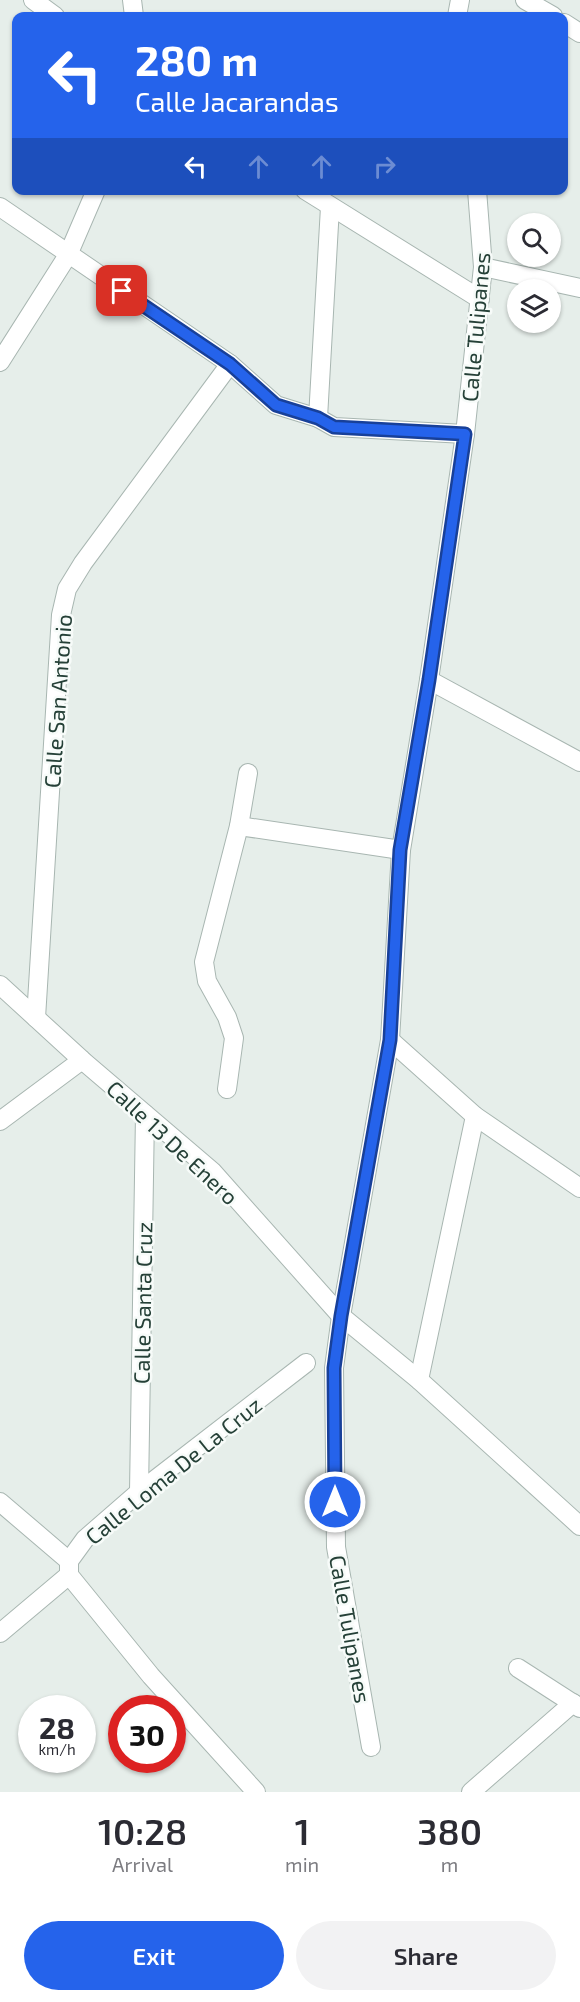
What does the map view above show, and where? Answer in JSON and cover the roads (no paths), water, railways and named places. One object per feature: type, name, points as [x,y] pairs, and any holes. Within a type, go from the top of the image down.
[{"type":"street","points":[[33,0],[50,12]]},
{"type":"street","points":[[525,0],[546,12]]},
{"type":"street","points":[[0,362],[68,255],[94,195]]},
{"type":"street","points":[[313,195],[480,299]]},
{"type":"street","name":"Calle Tulipanes","points":[[371,1747],[336,1547],[334,1368],[341,1316],[390,1040],[400,850],[429,680],[465,434],[483,267],[477,195]]},
{"type":"street","points":[[0,207],[230,364],[276,405],[318,418],[334,427],[465,434]]},
{"type":"street","points":[[318,418],[330,207]]},
{"type":"street","points":[[483,267],[580,288]]},
{"type":"street","name":"Calle San Antonio","points":[[36,1018],[61,615],[67,589],[83,562],[230,364]]},
{"type":"street","points":[[429,680],[580,762]]},
{"type":"street","points":[[227,1089],[234,1038],[227,1017],[207,981],[204,962],[238,826],[248,773]]},
{"type":"street","points":[[238,826],[400,850]]},
{"type":"street","name":"Calle 13 De Enero","points":[[0,985],[82,1060],[212,1172],[341,1316],[419,1380],[580,1526]]},
{"type":"street","points":[[390,1040],[475,1116],[580,1188]]},
{"type":"street","points":[[0,1121],[82,1060]]},
{"type":"street","name":"Calle Santa Cruz","points":[[139,1492],[145,1114]]},
{"type":"street","points":[[419,1380],[475,1116]]},
{"type":"street","name":"Calle Loma De La Cruz","points":[[0,1633],[69,1568],[85,1539],[139,1492],[306,1363]]},
{"type":"street","points":[[0,1502],[69,1568],[151,1676],[256,1792]]},
{"type":"street","points":[[471,1792],[576,1705],[518,1668]]}]
